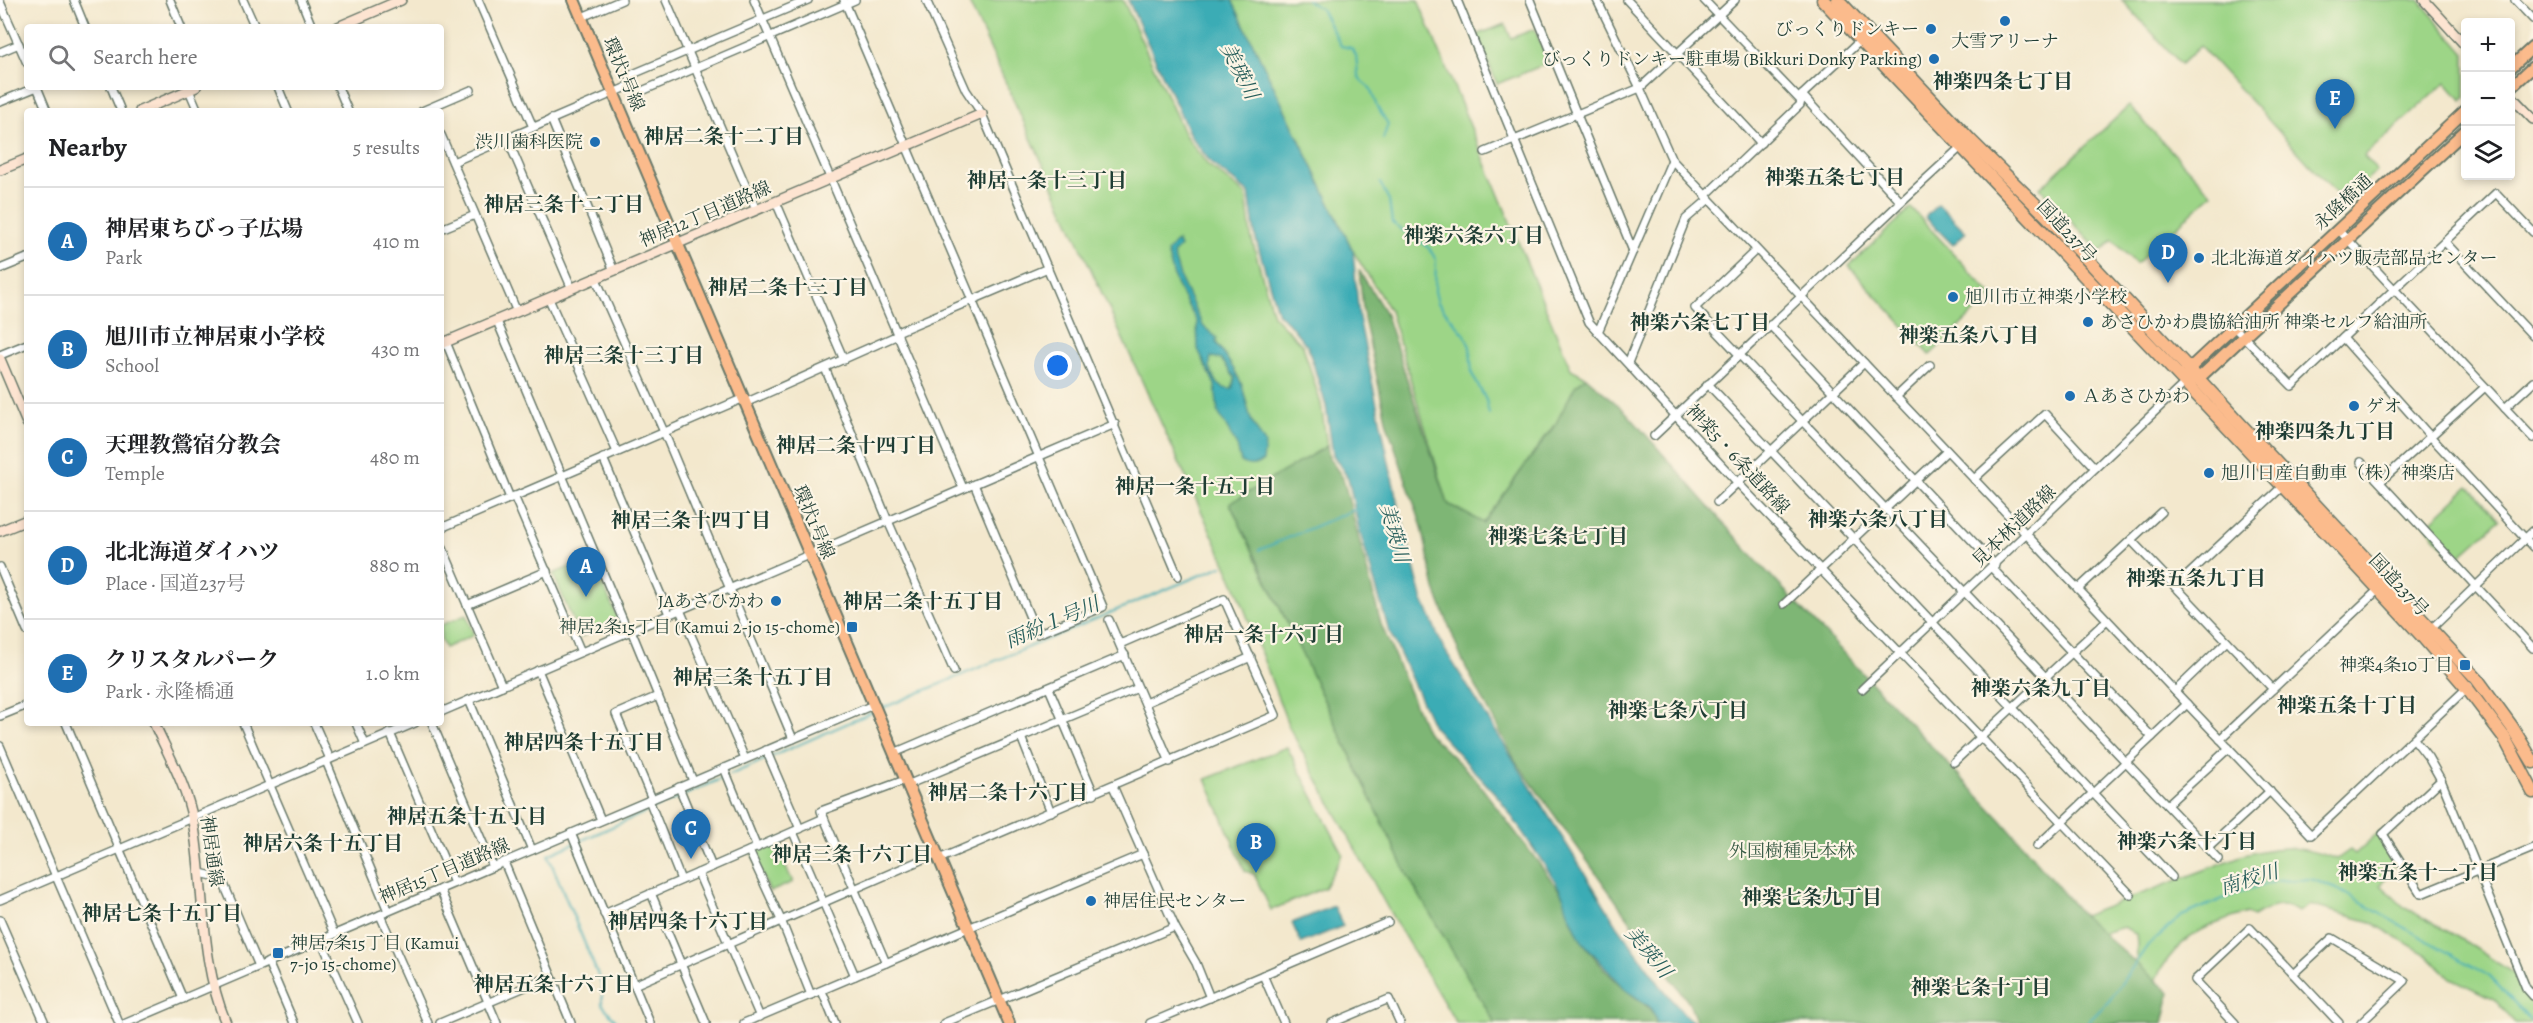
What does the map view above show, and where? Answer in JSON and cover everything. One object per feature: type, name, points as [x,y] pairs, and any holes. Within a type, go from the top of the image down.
[{"type":"highway","name":"国道237号","points":[[1823,0],[1965,144],[2047,216],[2190,368],[2287,482],[2427,633],[2477,679],[2512,727],[2533,762]]},
{"type":"highway","name":"国道237号","points":[[1838,0],[2038,225],[2185,383],[2287,482]]},
{"type":"highway","name":"国道237号","points":[[2427,633],[2504,737],[2533,792]]},
{"type":"main road","name":"環状1号線","points":[[574,0],[1009,1023]]},
{"type":"main road","points":[[2515,64],[2533,47]]},
{"type":"main road","points":[[2515,84],[2533,67]]},
{"type":"main road","name":"永隆橋通","points":[[2185,383],[2190,368],[2461,115]]},
{"type":"main road","name":"永隆橋通","points":[[2185,383],[2199,378],[2461,135]]},
{"type":"street","points":[[74,0],[84,24]]},
{"type":"street","points":[[170,0],[180,24]]},
{"type":"street","points":[[243,0],[254,24]]},
{"type":"street","points":[[301,0],[311,24]]},
{"type":"street","points":[[344,24],[391,2],[401,0]]},
{"type":"street","points":[[478,0],[533,127]]},
{"type":"street","points":[[582,17],[621,0]]},
{"type":"street","points":[[666,0],[756,210]]},
{"type":"street","points":[[754,0],[963,488]]},
{"type":"street","points":[[627,87],[633,74],[808,0]]},
{"type":"street","points":[[453,162],[627,87],[642,91],[770,37],[845,2],[855,0]]},
{"type":"street","points":[[927,0],[966,90],[982,114],[1178,576]]},
{"type":"street","name":"神楽5・6条道路線","points":[[1457,0],[1589,322],[1738,483],[2131,895]]},
{"type":"street","points":[[1530,0],[1633,251]]},
{"type":"street","points":[[1627,0],[1761,143]]},
{"type":"street","points":[[1704,0],[1901,202]]},
{"type":"street","points":[[1485,152],[1640,88],[1735,0]]},
{"type":"street","points":[[2424,0],[2461,41]]},
{"type":"street","points":[[2515,0],[2533,19]]},
{"type":"street","points":[[1600,1],[1672,160],[2311,835],[2477,679]]},
{"type":"street","points":[[0,2],[24,56]]},
{"type":"street","points":[[845,2],[1103,607],[1037,634],[974,484]]},
{"type":"street","points":[[1628,363],[1686,219],[1800,105],[1802,98],[1861,40]]},
{"type":"street","points":[[0,52],[19,44]]},
{"type":"street","points":[[0,102],[30,90]]},
{"type":"street","points":[[38,90],[46,108]]},
{"type":"street","points":[[112,90],[120,108]]},
{"type":"street","points":[[147,108],[188,90]]},
{"type":"street","points":[[193,90],[197,108]]},
{"type":"street","points":[[279,90],[287,108]]},
{"type":"street","points":[[339,90],[347,108]]},
{"type":"street","points":[[431,108],[471,90]]},
{"type":"street","points":[[2515,99],[2533,118]]},
{"type":"street","name":"神居12丁目道路線","points":[[444,343],[982,114]]},
{"type":"street","points":[[551,119],[614,271]]},
{"type":"street","points":[[507,138],[572,289]]},
{"type":"street","points":[[444,142],[517,312]]},
{"type":"street","points":[[1654,436],[1738,354],[1965,144]]},
{"type":"street","points":[[0,170],[24,160]]},
{"type":"street","points":[[1598,332],[1672,160]]},
{"type":"street","points":[[2234,327],[2292,386],[2496,193],[2533,232]]},
{"type":"street","points":[[776,202],[844,360]]},
{"type":"street","points":[[444,228],[475,214]]},
{"type":"street","points":[[2338,230],[2533,438]]},
{"type":"street","points":[[2445,242],[2533,336]]},
{"type":"street","points":[[1756,250],[1695,308],[2219,860]]},
{"type":"street","points":[[0,269],[24,259]]},
{"type":"street","points":[[444,527],[664,432],[844,360],[972,300],[1047,268]]},
{"type":"street","points":[[596,279],[664,432],[793,739]]},
{"type":"street","points":[[549,298],[617,452]]},
{"type":"street","points":[[496,321],[693,782]]},
{"type":"street","points":[[1770,325],[2152,737]]},
{"type":"street","points":[[2343,338],[2533,547]]},
{"type":"street","points":[[24,345],[0,357],[24,416]]},
{"type":"street","points":[[444,345],[581,652]]},
{"type":"street","points":[[1717,502],[1864,363]]},
{"type":"street","points":[[1896,397],[1930,365]]},
{"type":"street","points":[[825,368],[888,521],[954,671]]},
{"type":"street","points":[[2505,408],[2533,382]]},
{"type":"street","name":"見本林道路線","points":[[1862,689],[2185,383]]},
{"type":"street","points":[[1708,384],[2172,877]]},
{"type":"street","points":[[2380,482],[2485,387]]},
{"type":"street","points":[[1974,479],[2045,414],[2096,468]]},
{"type":"street","points":[[444,711],[1115,424]]},
{"type":"street","points":[[1784,604],[1947,451]]},
{"type":"street","points":[[603,458],[669,614]]},
{"type":"street","points":[[2361,462],[2533,648]]},
{"type":"street","points":[[2175,587],[2287,482]]},
{"type":"street","points":[[2078,589],[2161,513]]},
{"type":"street","points":[[0,531],[24,521]]},
{"type":"street","points":[[2427,633],[2533,531]]},
{"type":"street","points":[[2131,540],[2272,689]]},
{"type":"street","points":[[444,551],[502,686]]},
{"type":"street","points":[[0,567],[24,625]]},
{"type":"street","points":[[467,605],[546,571]]},
{"type":"street","points":[[2220,739],[2383,585]]},
{"type":"street","points":[[634,985],[854,889],[1052,812],[1276,715],[1224,599],[1120,644]]},
{"type":"street","points":[[680,610],[745,759]]},
{"type":"street","points":[[1109,620],[1170,762]]},
{"type":"street","points":[[1954,762],[2107,620]]},
{"type":"street","points":[[2175,691],[2227,641]]},
{"type":"street","points":[[894,753],[1125,655]]},
{"type":"street","points":[[1145,703],[1251,657]]},
{"type":"street","points":[[538,670],[601,820]]},
{"type":"street","points":[[1049,688],[1094,794]]},
{"type":"street","points":[[886,963],[821,811],[906,782],[1138,688]]},
{"type":"street","points":[[658,696],[616,714],[681,880]]},
{"type":"street","points":[[469,700],[532,850]]},
{"type":"street","points":[[2037,846],[2187,704]]},
{"type":"street","name":"神居15丁目道路線","points":[[126,1023],[137,1021],[268,962],[873,705]]},
{"type":"street","points":[[0,716],[24,706]]},
{"type":"street","points":[[67,726],[183,999]]},
{"type":"street","name":"神居通線","points":[[155,726],[193,818],[213,986],[226,1023]]},
{"type":"street","points":[[244,726],[334,934]]},
{"type":"street","points":[[315,726],[388,911]]},
{"type":"street","points":[[357,726],[365,744]]},
{"type":"street","points":[[0,900],[407,726]]},
{"type":"street","points":[[433,726],[493,867]]},
{"type":"street","points":[[390,734],[454,883]]},
{"type":"street","points":[[1021,737],[1052,812]]},
{"type":"street","points":[[2414,739],[2441,780],[2526,988],[2533,996]]},
{"type":"street","points":[[0,746],[119,1023]]},
{"type":"street","points":[[2167,805],[2229,748]]},
{"type":"street","points":[[766,750],[855,976]]},
{"type":"street","points":[[724,768],[757,848]]},
{"type":"street","points":[[2441,780],[2383,834],[2421,894],[2533,848]]},
{"type":"street","points":[[1113,786],[1174,927],[1196,963],[1210,998]]},
{"type":"street","points":[[679,787],[712,867]]},
{"type":"street","points":[[2208,848],[2270,791]]},
{"type":"street","points":[[604,914],[824,818]]},
{"type":"street","points":[[571,833],[650,1023]]},
{"type":"street","points":[[749,851],[781,920],[811,995]]},
{"type":"street","points":[[744,1023],[1143,854]]},
{"type":"street","points":[[504,862],[571,1023]]},
{"type":"street","points":[[200,873],[217,877],[223,882],[259,966]]},
{"type":"street","points":[[698,873],[759,1017]]},
{"type":"street","points":[[440,889],[497,1023]]},
{"type":"street","points":[[651,893],[706,1023]]},
{"type":"street","points":[[380,915],[428,1023]]},
{"type":"street","points":[[0,920],[45,1023]]},
{"type":"street","points":[[1150,1023],[1388,922]]},
{"type":"street","points":[[944,1023],[1174,927]]},
{"type":"street","points":[[2235,1023],[2195,980],[2250,928],[2339,1023]]},
{"type":"street","points":[[2293,974],[2332,938],[2405,981],[2361,1023]]},
{"type":"street","points":[[321,940],[358,1023]]},
{"type":"street","points":[[268,962],[294,1023]]},
{"type":"street","points":[[1263,975],[1284,1023]]},
{"type":"street","points":[[440,1023],[551,976]]},
{"type":"street","points":[[822,991],[835,1023]]},
{"type":"street","points":[[1332,1023],[1389,999],[1400,1023]]},
{"type":"green space","points":[[968,0],[1123,0],[1185,135],[1207,164],[1246,195],[1251,236],[1273,315],[1303,346],[1321,404],[1327,446],[1230,504],[1409,878],[1495,1023],[1456,1023],[1388,909],[1289,727],[1236,587]]},
{"type":"green space","points":[[1232,0],[1418,0],[1571,369],[1586,377],[1572,393],[1607,447],[1749,750],[1769,782],[1769,796],[1784,824],[1787,848],[1798,860],[1810,888],[1820,903],[1820,917],[1824,924],[1885,965],[1938,971],[2241,856],[2289,848],[2311,851],[2337,859],[2350,850],[2355,854],[2380,831],[2395,865],[2381,885],[2405,908],[2460,938],[2516,975],[2533,1000],[2533,1019],[2530,1023],[2515,1023],[2494,999],[2451,978],[2427,955],[2371,922],[2310,905],[2298,912],[2281,906],[2270,908],[2253,917],[2247,913],[2201,930],[2185,941],[2167,960],[2149,995],[2144,1019],[2138,1023],[2099,1023],[2109,1015],[2124,995],[2134,972],[2136,934],[2124,927],[2033,958],[1947,996],[1920,997],[1899,994],[1878,987],[1838,967],[1821,954],[1792,923],[1772,872],[1765,869],[1738,889],[1717,895],[1701,882],[1678,855],[1668,849],[1658,832],[1648,797],[1657,786],[1662,770],[1690,750],[1713,744],[1568,436],[1554,425],[1483,523],[1448,504],[1390,311],[1353,251]]},
{"type":"green space","points":[[2122,0],[2419,0],[2461,49],[2461,100],[2446,82],[2364,156],[2377,171],[2344,202],[2200,46],[2181,64]]},
{"type":"green space","points":[[1505,24],[1511,38],[1535,29],[1548,63],[1497,84],[1477,35]]},
{"type":"green space","points":[[2129,106],[2212,194],[2136,264],[2113,240],[2100,252],[2040,188]]},
{"type":"green space","points":[[1911,208],[1992,295],[1930,355],[1849,266]]},
{"type":"green space","name":"外国樹種見本林","points":[[1359,270],[1385,312],[1448,504],[1483,523],[1555,425],[1575,386],[1586,377],[1626,412],[1754,558],[2002,821],[2083,916],[2170,993],[2163,1023],[1697,1023],[1689,1003],[1515,760],[1462,660],[1435,589],[1422,527],[1387,424],[1364,319]]},
{"type":"green space","points":[[1327,446],[1329,458],[1343,478],[1381,624],[1426,731],[1473,776],[1565,898],[1573,923],[1596,960],[1616,981],[1647,1007],[1657,1023],[1495,1023],[1409,878],[1230,503]]},
{"type":"green space","points":[[2469,486],[2500,520],[2456,559],[2426,526]]},
{"type":"green space","points":[[591,558],[619,621],[580,637],[553,574]]},
{"type":"green space","points":[[466,615],[474,635],[445,648],[444,624]]},
{"type":"green space","points":[[1287,747],[1343,854],[1324,888],[1271,910],[1254,874],[1245,871],[1206,779]]},
{"type":"green space","points":[[773,841],[793,882],[770,892],[751,852]]},
{"type":"water","name":"美瑛川","points":[[1128,0],[1232,0],[1353,251],[1359,318],[1396,496],[1422,598],[1443,647],[1617,925],[1660,985],[1687,1017],[1695,1023],[1657,1023],[1650,1007],[1626,990],[1581,940],[1554,879],[1500,799],[1433,726],[1388,628],[1359,529],[1348,478],[1333,455],[1326,406],[1308,347],[1288,322],[1278,314],[1255,236],[1249,193],[1212,164],[1191,137]]},
{"type":"water","points":[[1938,204],[1966,232],[1953,245],[1925,217]]},
{"type":"water","points":[[1177,241],[1180,247],[1173,254],[1181,280],[1203,326],[1217,338],[1216,342],[1242,385],[1251,420],[1265,444],[1263,461],[1257,464],[1249,465],[1241,462],[1237,446],[1218,412],[1215,385],[1198,349],[1197,322],[1176,284],[1167,252]],"holes":[[[1211,357],[1221,359],[1235,378],[1232,389],[1222,387],[1214,379],[1210,368]]]},
{"type":"water","points":[[1334,906],[1343,926],[1301,943],[1292,923]]},
{"type":"waterway","points":[[1307,0],[1321,9],[1341,46],[1351,48],[1356,55],[1358,75],[1362,82],[1370,88],[1377,107],[1388,124],[1383,139]]},
{"type":"waterway","points":[[1380,183],[1389,200],[1392,223],[1429,248],[1436,260],[1435,291],[1438,303],[1465,335],[1470,347],[1472,374],[1486,400],[1489,414]]},
{"type":"waterway","name":"雨紛１号川","points":[[1259,550],[1356,509]]},
{"type":"waterway","name":"雨紛１号川","points":[[878,710],[1222,566]]},
{"type":"waterway","points":[[730,775],[873,712]]},
{"type":"waterway","points":[[618,1023],[602,1004],[602,985],[548,855],[725,777]]},
{"type":"waterway","name":"南校川","points":[[2087,1023],[2109,1001],[2148,945],[2182,916],[2239,892],[2277,881],[2311,879],[2337,889],[2489,976],[2533,1022]]},
{"type":"place","name":"大雪アリーナ","points":[[2005,21]]},
{"type":"place","name":"びっくりドンキー","points":[[1931,29]]},
{"type":"place","name":"びっくりドンキー駐車場 (Bikkuri Donky Parking)","points":[[1934,59]]},
{"type":"place","name":"クリスタルパーク","points":[[2335,129]]},
{"type":"place","name":"渋川歯科医院","points":[[595,142]]},
{"type":"place","name":"北北海道ダイハツ販売部品センター","points":[[2199,258]]},
{"type":"place","name":"北北海道ダイハツ","points":[[2168,283]]},
{"type":"place","name":"旭川市立神楽小学校","points":[[1953,297]]},
{"type":"place","name":"あさひかわ農協給油所 神楽セルフ給油所","points":[[2088,322]]},
{"type":"place","name":"Ａあさひかわ","points":[[2070,396]]},
{"type":"place","name":"ゲオ","points":[[2354,406]]},
{"type":"place","name":"旭川日産自動車（株）神楽店","points":[[2209,473]]},
{"type":"place","name":"神居東ちびっ子広場","points":[[586,597]]},
{"type":"place","name":"JAあさひかわ","points":[[776,601]]},
{"type":"place","name":"神居2条15丁目 (Kamui 2-jo 15-chome)","points":[[852,627]]},
{"type":"place","name":"神楽4条10丁目","points":[[2465,665]]},
{"type":"place","name":"天理教鶯宿分教会","points":[[691,859]]},
{"type":"place","name":"旭川市立神居東小学校","points":[[1256,873]]},
{"type":"place","name":"神居住民センター","points":[[1091,901]]},
{"type":"place","name":"神居7条15丁目 (Kamui 7-jo 15-chome)","points":[[278,953]]},
{"type":"district","name":"神楽四条七丁目","points":[[2003,81]]},
{"type":"district","name":"神居二条十二丁目","points":[[724,136]]},
{"type":"district","name":"神楽五条七丁目","points":[[1835,177]]},
{"type":"district","name":"神居一条十三丁目","points":[[1047,180]]},
{"type":"district","name":"神居三条十二丁目","points":[[564,204]]},
{"type":"district","name":"神楽六条六丁目","points":[[1474,235]]},
{"type":"district","name":"神居二条十三丁目","points":[[788,287]]},
{"type":"district","name":"神楽六条七丁目","points":[[1700,322]]},
{"type":"district","name":"神楽五条八丁目","points":[[1969,335]]},
{"type":"district","name":"神居三条十三丁目","points":[[624,355]]},
{"type":"district","name":"神楽四条九丁目","points":[[2325,431]]},
{"type":"district","name":"神居二条十四丁目","points":[[856,445]]},
{"type":"district","name":"神居一条十五丁目","points":[[1195,486]]},
{"type":"district","name":"神楽六条八丁目","points":[[1878,519]]},
{"type":"district","name":"神居三条十四丁目","points":[[691,520]]},
{"type":"district","name":"神楽七条七丁目","points":[[1558,536]]},
{"type":"district","name":"神楽五条九丁目","points":[[2196,578]]},
{"type":"district","name":"神居二条十五丁目","points":[[923,601]]},
{"type":"district","name":"神居一条十六丁目","points":[[1264,634]]},
{"type":"district","name":"神居三条十五丁目","points":[[753,677]]},
{"type":"district","name":"神楽六条九丁目","points":[[2041,688]]},
{"type":"district","name":"神楽五条十丁目","points":[[2347,705]]},
{"type":"district","name":"神楽七条八丁目","points":[[1678,710]]},
{"type":"district","name":"神居四条十五丁目","points":[[584,742]]},
{"type":"district","name":"神居二条十六丁目","points":[[1008,792]]},
{"type":"district","name":"神居五条十五丁目","points":[[467,816]]},
{"type":"district","name":"神楽六条十丁目","points":[[2187,841]]},
{"type":"district","name":"神居六条十五丁目","points":[[323,843]]},
{"type":"district","name":"神居三条十六丁目","points":[[852,854]]},
{"type":"district","name":"神楽五条十一丁目","points":[[2418,872]]},
{"type":"district","name":"神楽七条九丁目","points":[[1812,897]]},
{"type":"district","name":"神居七条十五丁目","points":[[162,913]]},
{"type":"district","name":"神居四条十六丁目","points":[[688,921]]},
{"type":"district","name":"神居五条十六丁目","points":[[554,984]]},
{"type":"district","name":"神楽七条十丁目","points":[[1981,987]]}]
